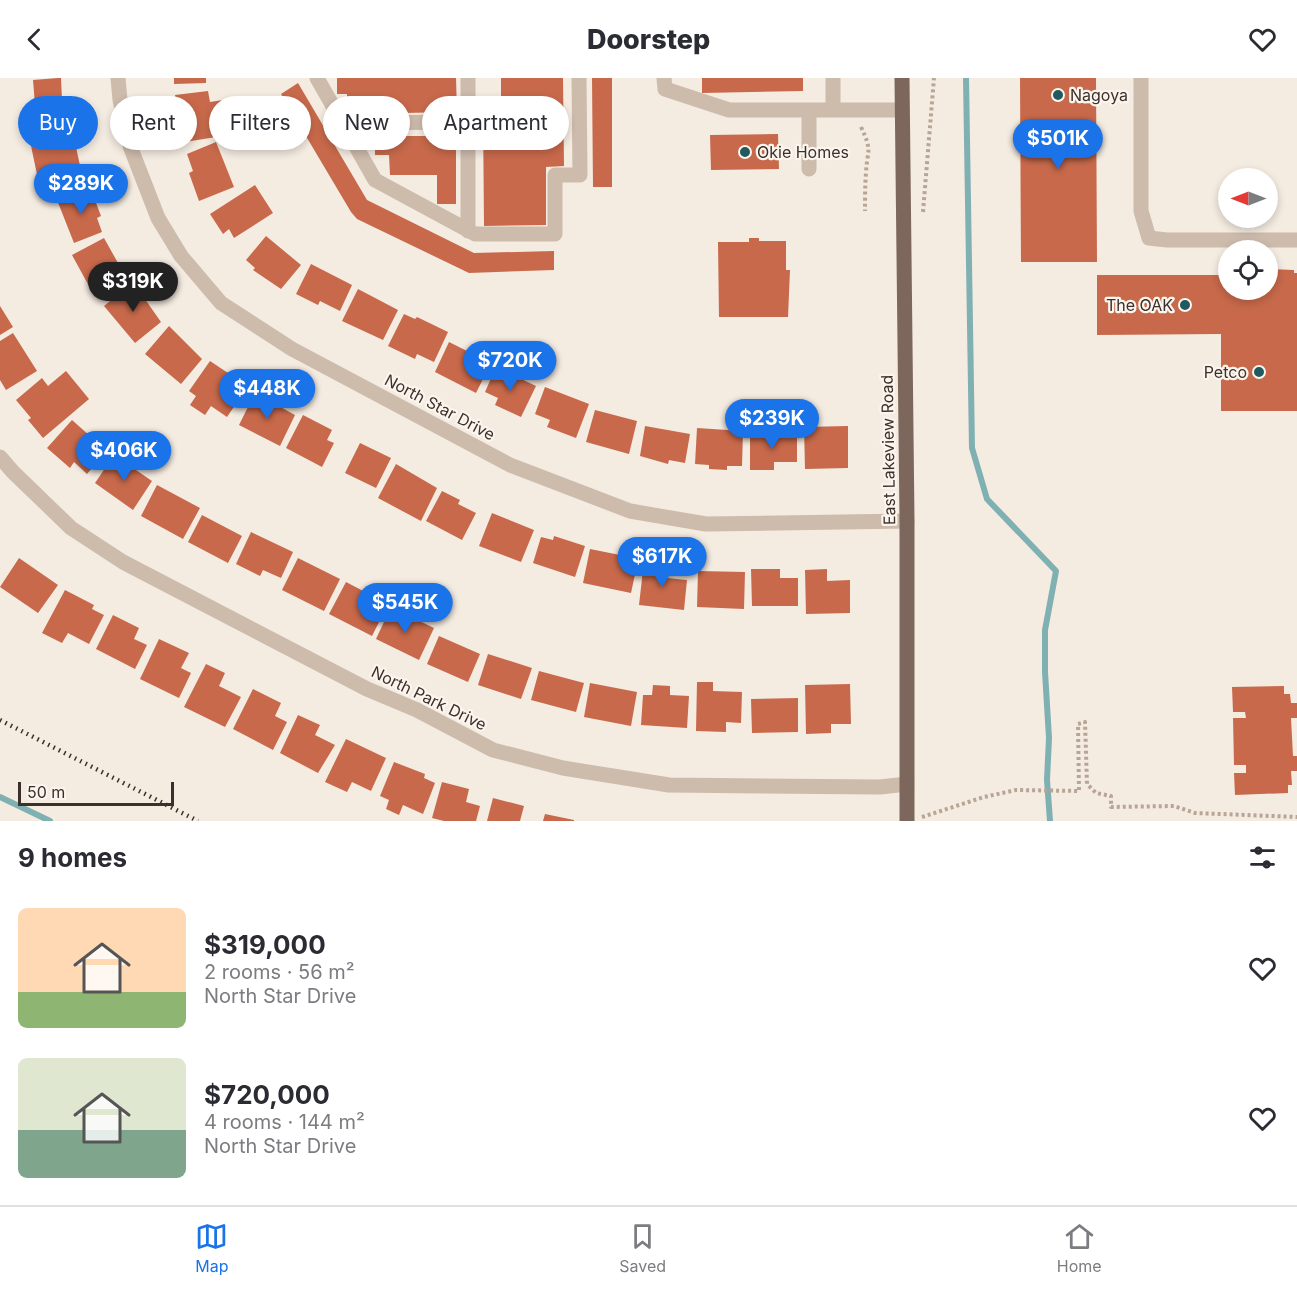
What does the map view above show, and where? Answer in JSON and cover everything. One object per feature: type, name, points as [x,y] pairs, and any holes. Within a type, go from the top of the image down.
[{"type":"main road","name":"East Lakeview Road","points":[[902,78],[907,521],[907,821]]},
{"type":"street","name":"North Star Drive","points":[[118,78],[120,100],[130,146],[158,218],[181,256],[221,303],[292,349],[510,465],[630,510],[706,524],[907,521]]},
{"type":"street","points":[[317,78],[327,96]]},
{"type":"street","points":[[468,78],[468,96]]},
{"type":"street","points":[[358,150],[375,180],[475,234],[555,234],[555,175],[580,175],[579,78]]},
{"type":"street","points":[[664,78],[664,89],[729,110],[902,110]]},
{"type":"street","points":[[833,78],[833,110]]},
{"type":"street","points":[[1141,78],[1140,211],[1149,238],[1297,240]]},
{"type":"street","points":[[809,111],[809,170]]},
{"type":"street","points":[[468,150],[468,231]]},
{"type":"street","name":"North Park Drive","points":[[0,457],[71,528],[123,562],[367,689],[417,710],[493,750],[563,768],[669,785],[880,787],[907,784]]},
{"type":"path","points":[[855,110],[869,149],[865,211]]},
{"type":"path","points":[[907,821],[939,813],[984,797],[1016,790],[1080,791],[1078,723],[1085,722],[1088,784],[1096,793],[1111,796],[1111,807],[1174,806],[1195,813],[1297,817]]},
{"type":"building","points":[[61,78],[62,96],[34,96],[33,80]]},
{"type":"building","points":[[174,78],[206,78],[206,83],[174,84]]},
{"type":"building","points":[[337,78],[456,78],[457,96],[422,96],[422,113],[410,113],[410,96],[337,94]]},
{"type":"building","points":[[501,78],[563,78],[563,96],[501,96]]},
{"type":"building","points":[[592,78],[612,78],[612,187],[593,187]]},
{"type":"building","points":[[702,78],[803,78],[803,91],[702,93]]},
{"type":"building","points":[[1020,78],[1096,78],[1097,262],[1021,262]]},
{"type":"building","points":[[298,83],[306,96],[282,96],[281,94]]},
{"type":"building","points":[[208,91],[209,138],[197,140],[197,96],[175,95]]},
{"type":"building","points":[[311,105],[323,125],[323,150],[338,150],[367,200],[474,253],[554,251],[554,270],[469,273],[357,219],[311,145]]},
{"type":"building","name":"Okie Homes","points":[[778,134],[779,169],[711,170],[710,135]]},
{"type":"building","points":[[410,136],[422,136],[422,150],[456,150],[456,204],[437,204],[437,175],[390,175],[389,155],[375,155],[375,150],[410,150]]},
{"type":"building","points":[[209,145],[209,150],[219,150],[234,187],[199,201],[189,173],[193,171],[187,154]]},
{"type":"building","points":[[32,150],[77,150],[82,175],[39,184]]},
{"type":"building","points":[[483,150],[564,150],[564,166],[546,167],[546,225],[484,226]]},
{"type":"building","points":[[255,185],[273,213],[234,238],[229,229],[223,234],[210,214]]},
{"type":"building","points":[[90,187],[101,216],[97,218],[102,232],[74,243],[57,200]]},
{"type":"building","points":[[266,236],[301,265],[281,289],[253,270],[255,268],[246,260]]},
{"type":"building","points":[[104,238],[118,263],[113,266],[122,283],[95,297],[72,255]]},
{"type":"building","points":[[749,238],[759,238],[759,241],[786,241],[786,270],[790,270],[788,317],[719,317],[718,242],[749,242]]},
{"type":"building","points":[[311,264],[352,285],[340,311],[320,301],[318,305],[296,294]]},
{"type":"building","points":[[1278,269],[1294,270],[1294,273],[1297,273],[1297,411],[1221,411],[1221,334],[1097,335],[1097,275],[1218,275],[1218,300],[1278,300]]},
{"type":"building","points":[[133,282],[161,322],[135,343],[104,306]]},
{"type":"building","points":[[358,289],[398,310],[383,340],[342,321]]},
{"type":"building","points":[[0,306],[13,327],[0,335]]},
{"type":"building","points":[[404,314],[415,319],[417,317],[448,332],[434,362],[417,354],[415,359],[388,346]]},
{"type":"building","points":[[169,326],[202,359],[181,384],[145,354]]},
{"type":"building","points":[[13,333],[37,371],[6,390],[0,380],[0,341]]},
{"type":"building","points":[[449,342],[491,363],[476,393],[435,372]]},
{"type":"building","points":[[210,361],[234,377],[229,386],[242,395],[227,417],[211,406],[205,415],[190,405],[196,396],[189,391]]},
{"type":"building","points":[[496,367],[536,386],[521,417],[495,405],[498,398],[485,392]]},
{"type":"building","points":[[66,371],[89,399],[43,438],[28,420],[31,418],[16,400],[42,378],[48,386]]},
{"type":"building","points":[[545,387],[589,404],[576,438],[547,427],[550,420],[535,414]]},
{"type":"building","points":[[255,393],[295,415],[280,446],[239,425]]},
{"type":"building","points":[[595,410],[637,421],[629,454],[586,442]]},
{"type":"building","points":[[303,415],[332,430],[327,440],[334,443],[322,467],[286,448]]},
{"type":"building","points":[[72,420],[107,451],[87,474],[74,462],[70,468],[47,448]]},
{"type":"building","points":[[645,426],[690,434],[685,463],[669,460],[668,464],[640,456]]},
{"type":"building","points":[[848,426],[848,468],[805,469],[804,427]]},
{"type":"building","points":[[697,428],[743,431],[742,466],[727,466],[727,470],[709,469],[709,465],[695,464]]},
{"type":"building","points":[[750,433],[797,433],[797,462],[774,462],[774,470],[750,470]]},
{"type":"building","points":[[360,443],[391,458],[376,488],[345,473]]},
{"type":"building","points":[[114,455],[152,481],[133,510],[95,483]]},
{"type":"building","points":[[396,464],[437,488],[421,521],[378,498]]},
{"type":"building","points":[[157,485],[200,508],[183,539],[141,516]]},
{"type":"building","points":[[442,491],[460,500],[458,504],[476,513],[462,540],[426,521]]},
{"type":"building","points":[[492,513],[534,530],[521,562],[479,546]]},
{"type":"building","points":[[202,515],[242,536],[228,563],[188,542]]},
{"type":"building","points":[[251,532],[293,552],[281,578],[263,570],[260,576],[236,564]]},
{"type":"building","points":[[554,536],[585,546],[575,577],[533,563],[541,537],[553,540]]},
{"type":"building","points":[[590,549],[620,555],[619,561],[637,565],[631,593],[583,583]]},
{"type":"building","points":[[19,558],[58,585],[38,613],[0,587]]},
{"type":"building","points":[[298,558],[340,579],[324,611],[282,590]]},
{"type":"building","points":[[644,561],[668,563],[667,578],[687,580],[684,610],[639,605]]},
{"type":"building","points":[[751,569],[780,569],[780,578],[798,578],[798,606],[752,606]]},
{"type":"building","points":[[827,569],[827,581],[850,580],[850,613],[806,614],[805,570]]},
{"type":"building","points":[[698,571],[745,572],[744,609],[697,607]]},
{"type":"building","points":[[346,582],[388,604],[372,636],[329,614]]},
{"type":"building","points":[[65,590],[94,605],[92,609],[104,615],[89,644],[68,633],[62,643],[42,633]]},
{"type":"building","points":[[391,607],[434,628],[419,660],[376,639]]},
{"type":"building","points":[[113,615],[139,628],[134,639],[147,645],[135,669],[96,649]]},
{"type":"building","points":[[439,636],[480,654],[468,682],[427,664]]},
{"type":"building","points":[[159,639],[189,653],[181,668],[191,673],[179,698],[140,679]]},
{"type":"building","points":[[488,654],[532,668],[521,699],[478,685]]},
{"type":"building","points":[[206,664],[225,673],[219,686],[241,697],[225,727],[184,707]]},
{"type":"building","points":[[539,671],[584,683],[576,712],[531,700]]},
{"type":"building","points":[[697,682],[713,682],[713,691],[742,692],[741,723],[726,722],[726,732],[696,731]]},
{"type":"building","points":[[590,683],[637,692],[631,726],[584,717]]},
{"type":"building","points":[[850,684],[851,724],[831,724],[831,733],[806,734],[805,685]]},
{"type":"building","points":[[653,685],[670,686],[670,695],[689,696],[687,728],[641,725],[643,695],[652,695]]},
{"type":"building","points":[[1284,686],[1284,694],[1290,694],[1291,703],[1297,703],[1297,718],[1291,718],[1293,756],[1297,756],[1297,771],[1291,771],[1292,785],[1288,785],[1288,793],[1235,795],[1234,773],[1246,773],[1246,765],[1234,765],[1233,718],[1246,718],[1245,712],[1233,712],[1232,687]]},
{"type":"building","points":[[253,689],[281,703],[275,716],[287,722],[273,750],[233,729]]},
{"type":"building","points":[[798,698],[798,732],[752,733],[751,699]]},
{"type":"building","points":[[298,715],[320,725],[315,735],[335,745],[318,773],[280,753]]},
{"type":"building","points":[[346,739],[386,758],[371,791],[352,782],[347,792],[325,782]]},
{"type":"building","points":[[394,762],[425,774],[424,778],[435,783],[423,814],[403,805],[399,815],[386,809],[389,800],[380,796]]},
{"type":"building","points":[[442,782],[469,789],[466,802],[480,806],[476,821],[444,821],[432,818]]},
{"type":"building","points":[[493,798],[524,806],[520,821],[487,821]]},
{"type":"building","points":[[545,814],[574,820],[574,821],[543,821]]},
{"type":"waterway","points":[[966,78],[972,448],[987,499],[1056,571],[1045,630],[1049,738],[1047,780],[1050,821]]},
{"type":"waterway","points":[[0,797],[50,821]]},
{"type":"railway","points":[[0,720],[198,821]]},
{"type":"place","name":"Nagoya","points":[[1058,95]]},
{"type":"place","name":"Okie Homes","points":[[745,152]]},
{"type":"place","name":"The OAK","points":[[1185,305]]},
{"type":"place","name":"Petco","points":[[1259,372]]}]
